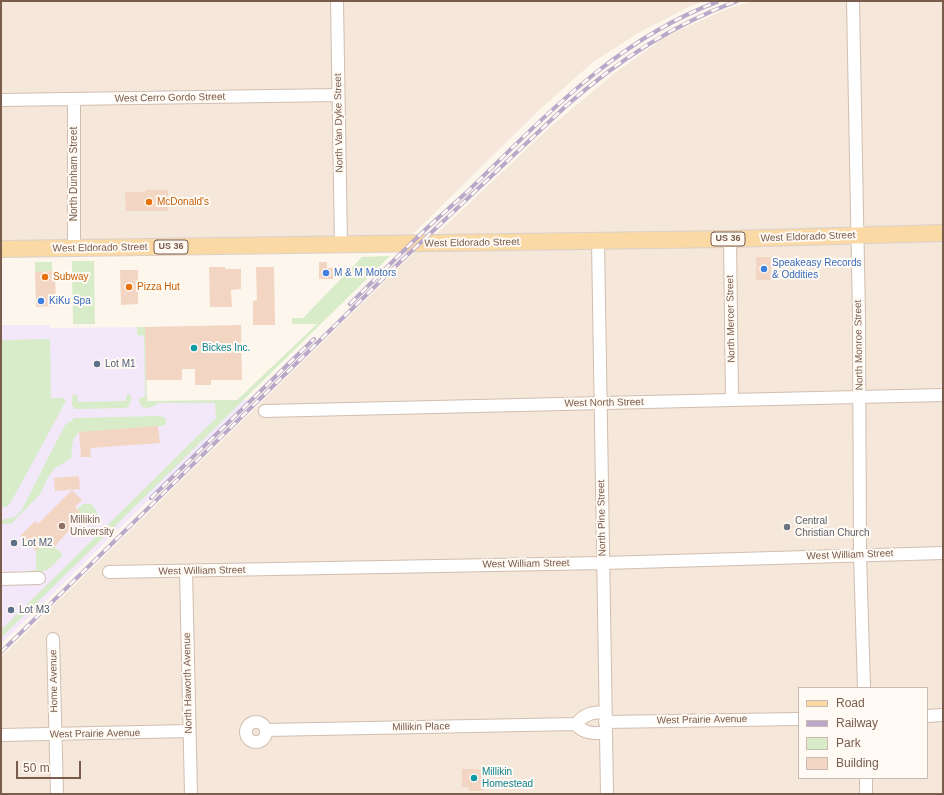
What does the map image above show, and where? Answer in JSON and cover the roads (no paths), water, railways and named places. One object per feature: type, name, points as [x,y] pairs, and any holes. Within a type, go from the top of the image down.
[{"type":"main road","name":"West Eldorado Street","points":[[1,249],[730,239],[943,233]]},
{"type":"street","name":"North Van Dyke Street","points":[[337,1],[341,245]]},
{"type":"street","name":"North Monroe Street","points":[[853,1],[860,555],[864,687]]},
{"type":"street","name":"West Cerro Gordo Street","points":[[1,100],[338,95]]},
{"type":"street","name":"North Dunham Street","points":[[74,99],[74,249]]},
{"type":"street","name":"North Mercer Street","points":[[730,239],[732,399]]},
{"type":"street","name":"North Pine Street","points":[[598,241],[607,794]]},
{"type":"street","name":"West North Street","points":[[265,411],[943,395]]},
{"type":"street","name":"West William Street","points":[[109,572],[603,563],[943,553]]},
{"type":"street","name":"North Haworth Avenue","points":[[186,571],[190,794]]},
{"type":"street","points":[[1,579],[39,578]]},
{"type":"street","name":"Home Avenue","points":[[53,639],[57,794]]},
{"type":"street","points":[[576,724],[584,716],[591,713],[605,722]]},
{"type":"street","points":[[928,716],[943,715]]},
{"type":"street","name":"West Prairie Avenue","points":[[605,722],[798,718]]},
{"type":"street","name":"Millikin Place","points":[[266,730],[576,724],[579,728],[588,732],[605,722]]},
{"type":"street","name":"West Prairie Avenue","points":[[1,735],[189,732]]},
{"type":"street","points":[[866,779],[866,794]]},
{"type":"railway","points":[[1,652],[401,261],[566,106],[586,89],[647,45],[690,21],[737,1]]},
{"type":"railway","points":[[350,304],[524,136],[583,83],[646,37],[681,18],[717,2]]},
{"type":"railway","points":[[151,498],[314,339]]},
{"type":"place","name":"McDonald's","points":[[149,202]]},
{"type":"place","name":"Speakeasy Records & Oddities","points":[[764,269]]},
{"type":"place","name":"M & M Motors","points":[[326,273]]},
{"type":"place","name":"Subway","points":[[45,277]]},
{"type":"place","name":"Pizza Hut","points":[[129,287]]},
{"type":"place","name":"KiKu Spa","points":[[41,301]]},
{"type":"place","name":"Bickes Inc.","points":[[194,348]]},
{"type":"place","name":"Lot M1","points":[[97,364]]},
{"type":"place","name":"Millikin University","points":[[62,526]]},
{"type":"place","name":"Central Christian Church","points":[[787,527]]},
{"type":"place","name":"Lot M2","points":[[14,543]]},
{"type":"place","name":"Lot M3","points":[[11,610]]},
{"type":"place","name":"Millikin Homestead","points":[[474,778]]}]
